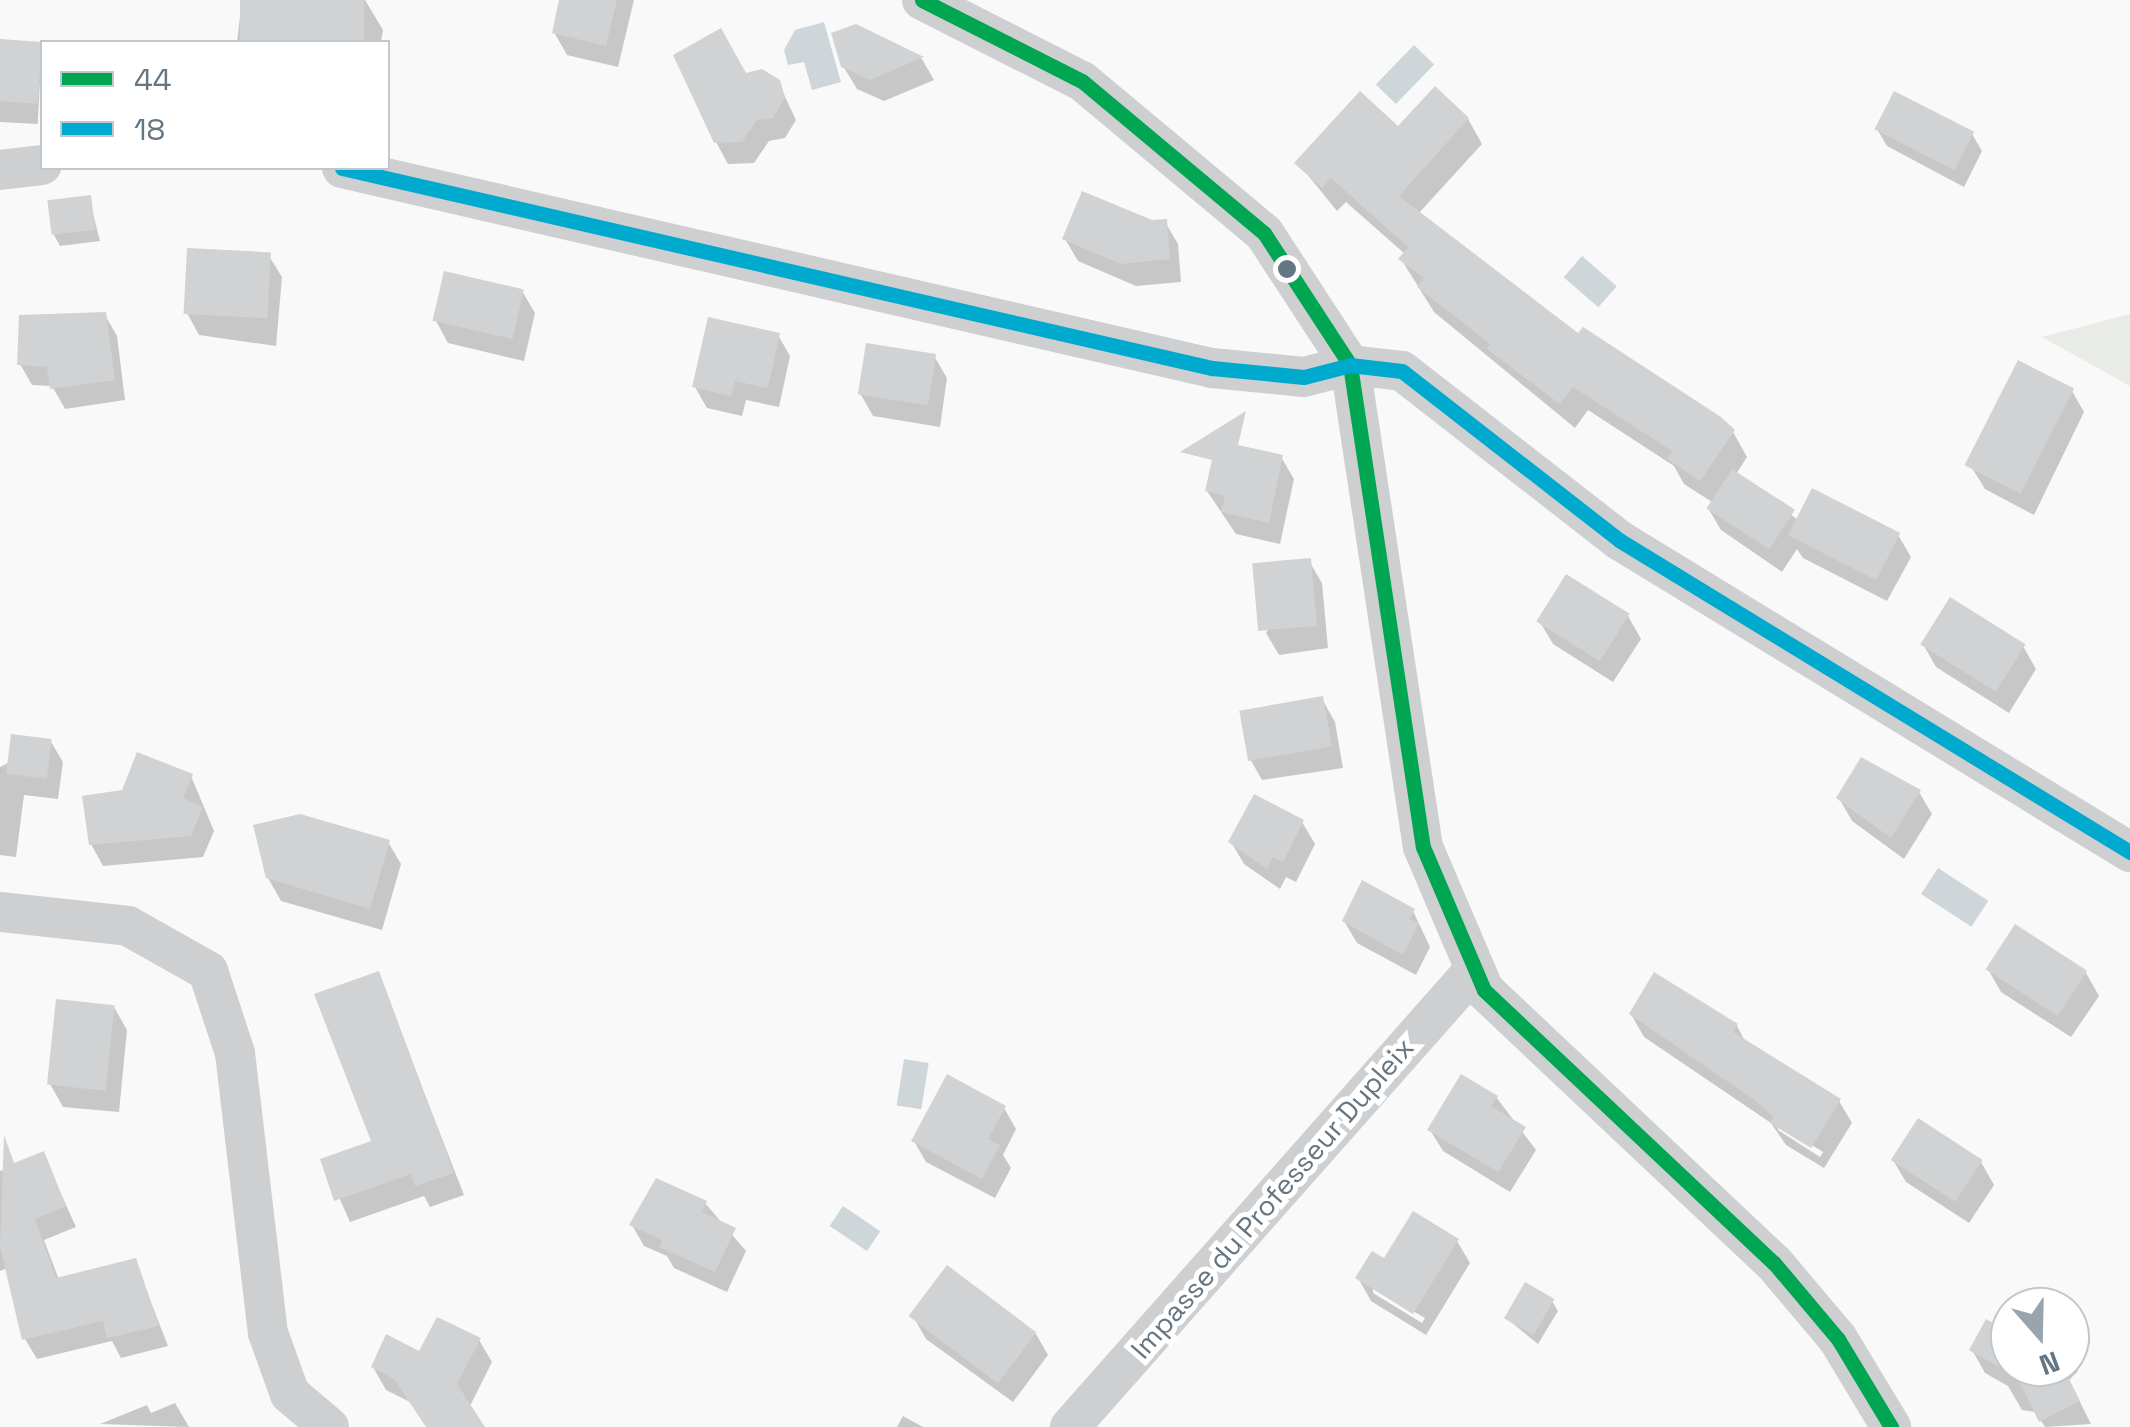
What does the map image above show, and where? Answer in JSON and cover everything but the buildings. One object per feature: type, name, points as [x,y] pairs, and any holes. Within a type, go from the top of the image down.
[{"type":"street","points":[[922,0],[1082,81],[1264,233],[1350,365],[1424,846],[1484,990],[1774,1263],[1838,1339],[1891,1427]]},
{"type":"street","points":[[0,170],[40,165]]},
{"type":"street","points":[[351,170],[1212,368],[1304,377],[1350,365],[1402,372],[1619,540],[2130,852]]},
{"type":"street","points":[[0,912],[128,926],[208,972],[236,1053],[268,1334],[290,1394],[329,1427]]},
{"type":"street","name":"Impasse du Professeur Dupleix","points":[[1070,1427],[1475,969]]},
{"type":"shaded area","points":[[824,22],[841,82],[812,90],[804,62],[788,65],[784,50],[795,30]]},
{"type":"shaded area","points":[[1414,45],[1434,64],[1396,104],[1376,85]]},
{"type":"shaded area","points":[[1582,256],[1617,286],[1598,307],[1564,277]]},
{"type":"shaded area","points":[[2130,314],[2130,386],[2042,337]]},
{"type":"shaded area","points":[[1938,868],[1988,901],[1971,927],[1921,894]]},
{"type":"shaded area","points":[[904,1059],[929,1063],[921,1109],[897,1105]]},
{"type":"shaded area","points":[[843,1206],[880,1231],[867,1251],[830,1226]]},
{"type":"transit line","name":"44","points":[[922,0],[1082,81],[1264,233],[1350,365],[1423,847],[1484,990],[1774,1263],[1838,1339],[1891,1427]]},
{"type":"transit line","name":"18","points":[[351,170],[1212,368],[1304,377],[1350,365],[1402,371],[1619,540],[2130,852]]}]
